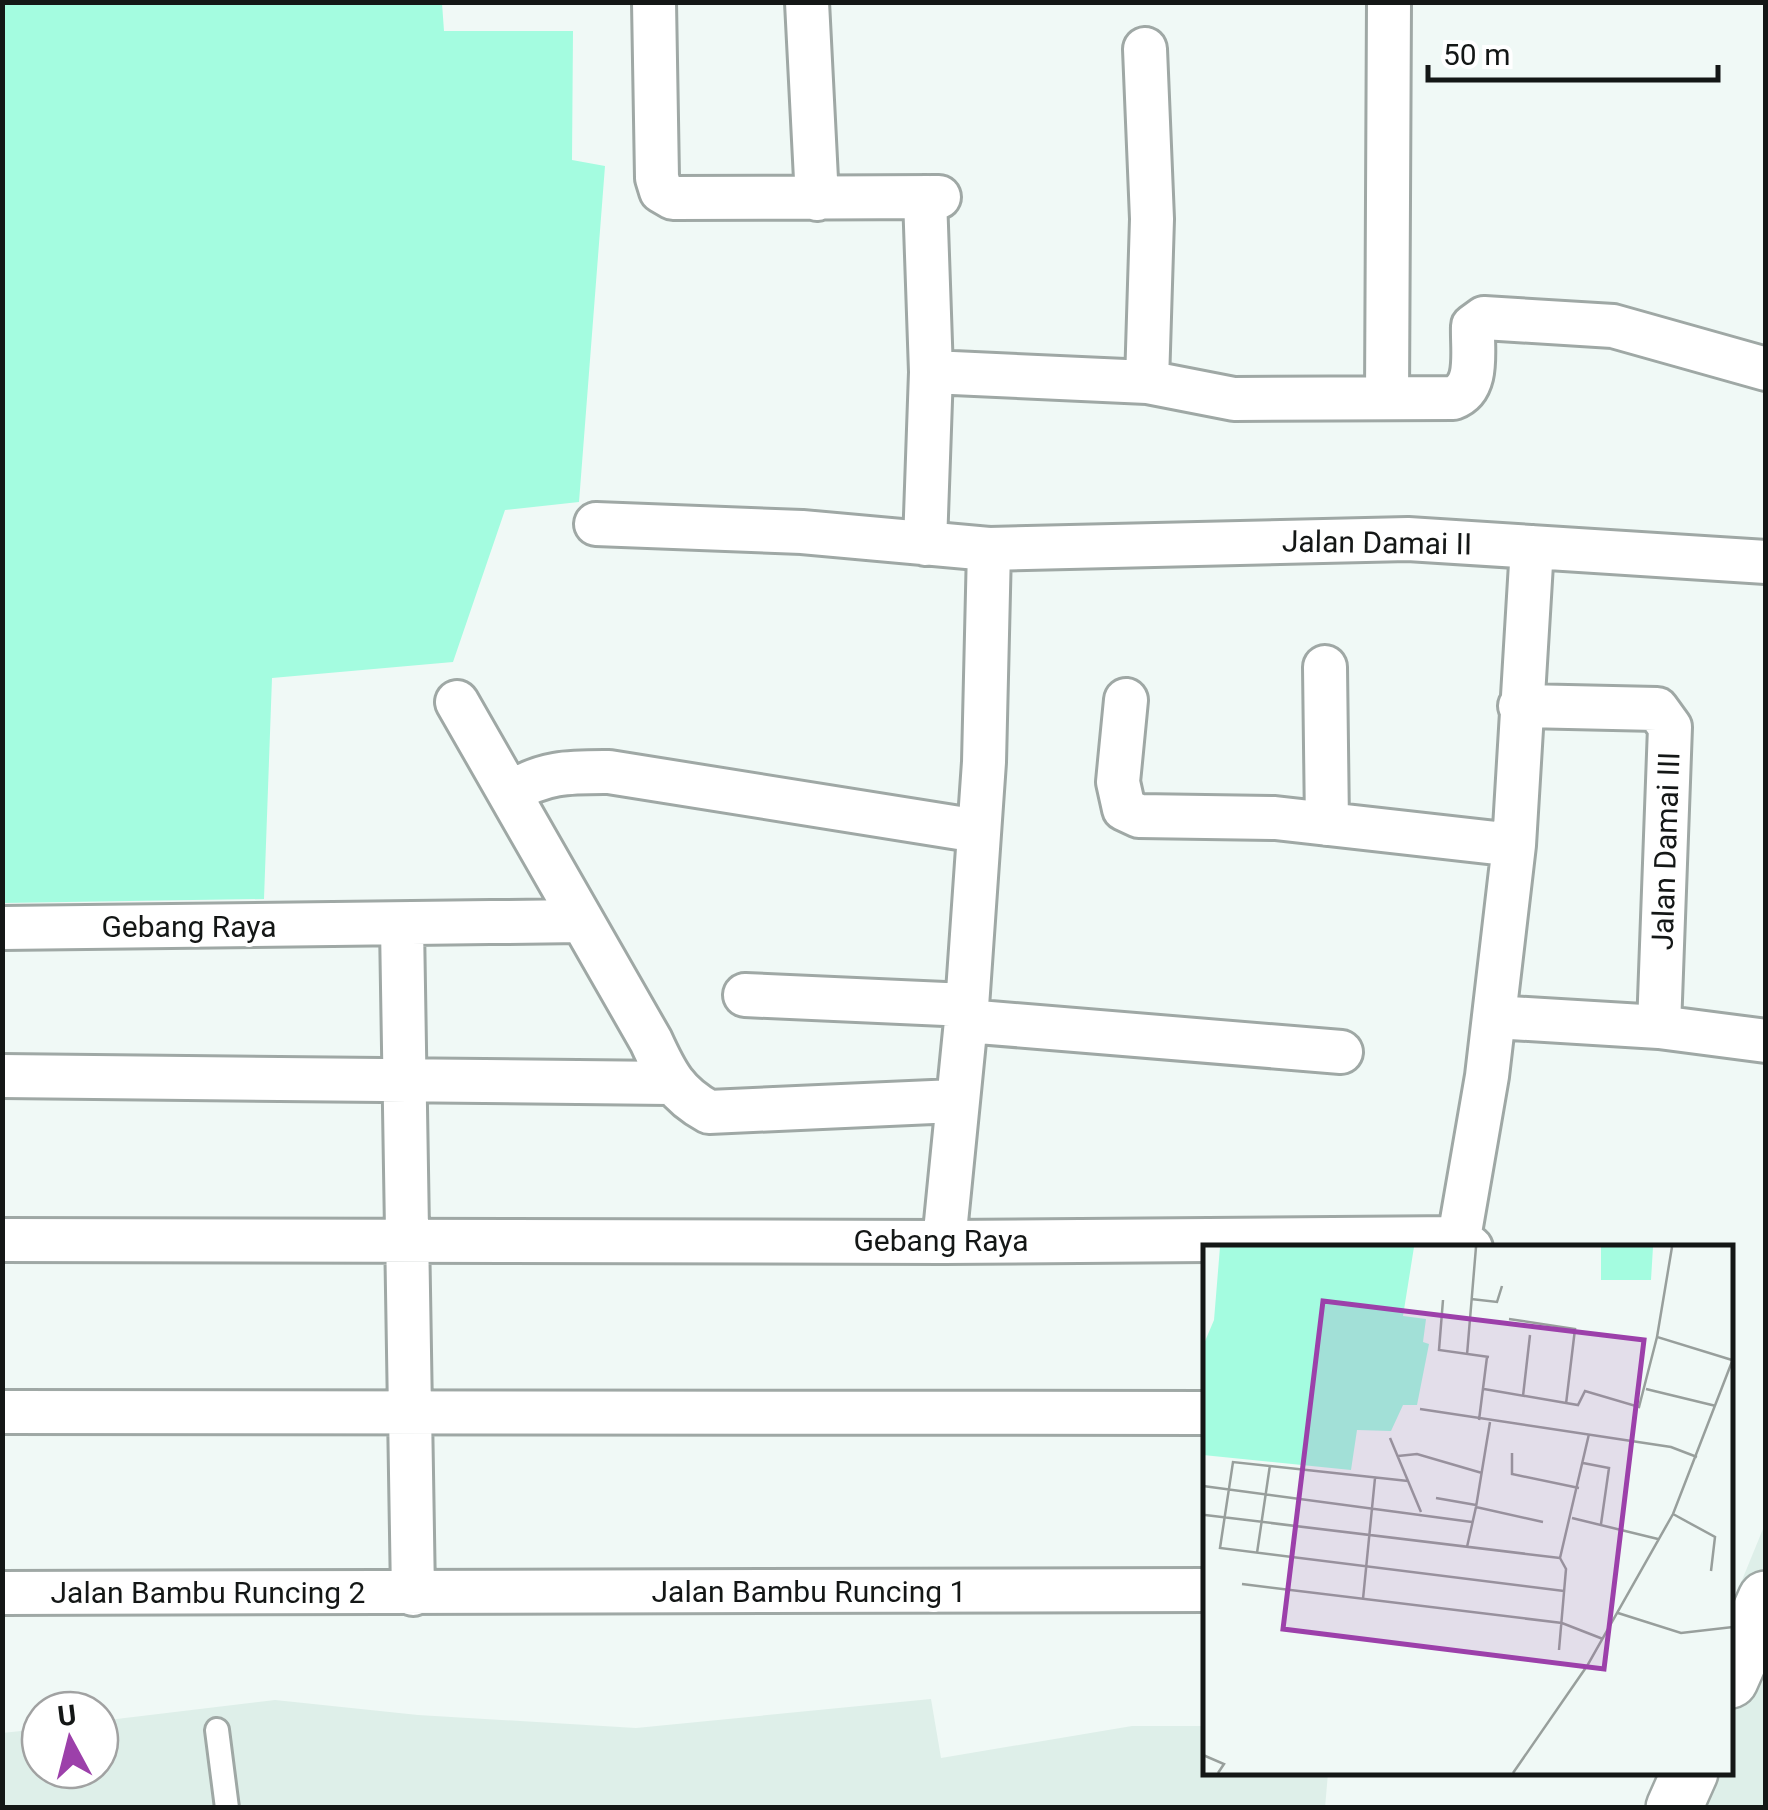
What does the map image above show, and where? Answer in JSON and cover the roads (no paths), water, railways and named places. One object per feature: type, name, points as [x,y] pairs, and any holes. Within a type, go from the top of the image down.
[{"type":"main road","points":[[1674,1808],[1689,1775]]},
{"type":"street","points":[[654,2],[657,178],[662,190],[673,198],[932,197],[925,544]]},
{"type":"street","points":[[806,2],[817,199]]},
{"type":"street","points":[[1388,398],[1389,2]]},
{"type":"street","points":[[1145,48],[1152,252],[1147,382]]},
{"type":"street","points":[[931,372],[1147,382],[1234,399],[1464,394],[1471,384],[1473,326],[1484,318],[1613,326],[1766,369]]},
{"type":"street","name":"Jalan Damai II","points":[[596,524],[802,532],[988,550],[1408,539],[1766,562]]},
{"type":"street","points":[[1465,1242],[1514,845],[1532,546]]},
{"type":"street","points":[[944,1242],[966,1013],[978,831],[988,550]]},
{"type":"street","points":[[1326,667],[1327,824]]},
{"type":"street","points":[[1126,700],[1118,782],[1124,809],[1140,816],[1275,818],[1514,845]]},
{"type":"street","points":[[457,702],[652,1041],[670,1082],[686,1099],[708,1112],[956,1101]]},
{"type":"street","name":"Jalan Damai III","points":[[1520,706],[1657,709],[1666,716],[1670,727],[1658,1027]]},
{"type":"street","points":[[512,793],[530,780],[560,772],[609,772],[978,831]]},
{"type":"street","name":"Gebang Raya","points":[[2,928],[582,921]]},
{"type":"street","points":[[402,926],[413,1594]]},
{"type":"street","points":[[745,995],[966,1013],[1341,1052]]},
{"type":"street","points":[[1494,1017],[1658,1027],[1766,1040]]},
{"type":"street","points":[[2,1076],[670,1082]]},
{"type":"street","name":"Gebang Raya","points":[[2,1240],[1465,1242]]},
{"type":"street","points":[[2,1412],[1203,1413]]},
{"type":"street","name":"Jalan Bambu Runcing 1","points":[[413,1594],[1203,1590]]},
{"type":"street","name":"Jalan Bambu Runcing 2","points":[[2,1593],[413,1594]]},
{"type":"lane","points":[[217,1730],[227,1808]]}]
